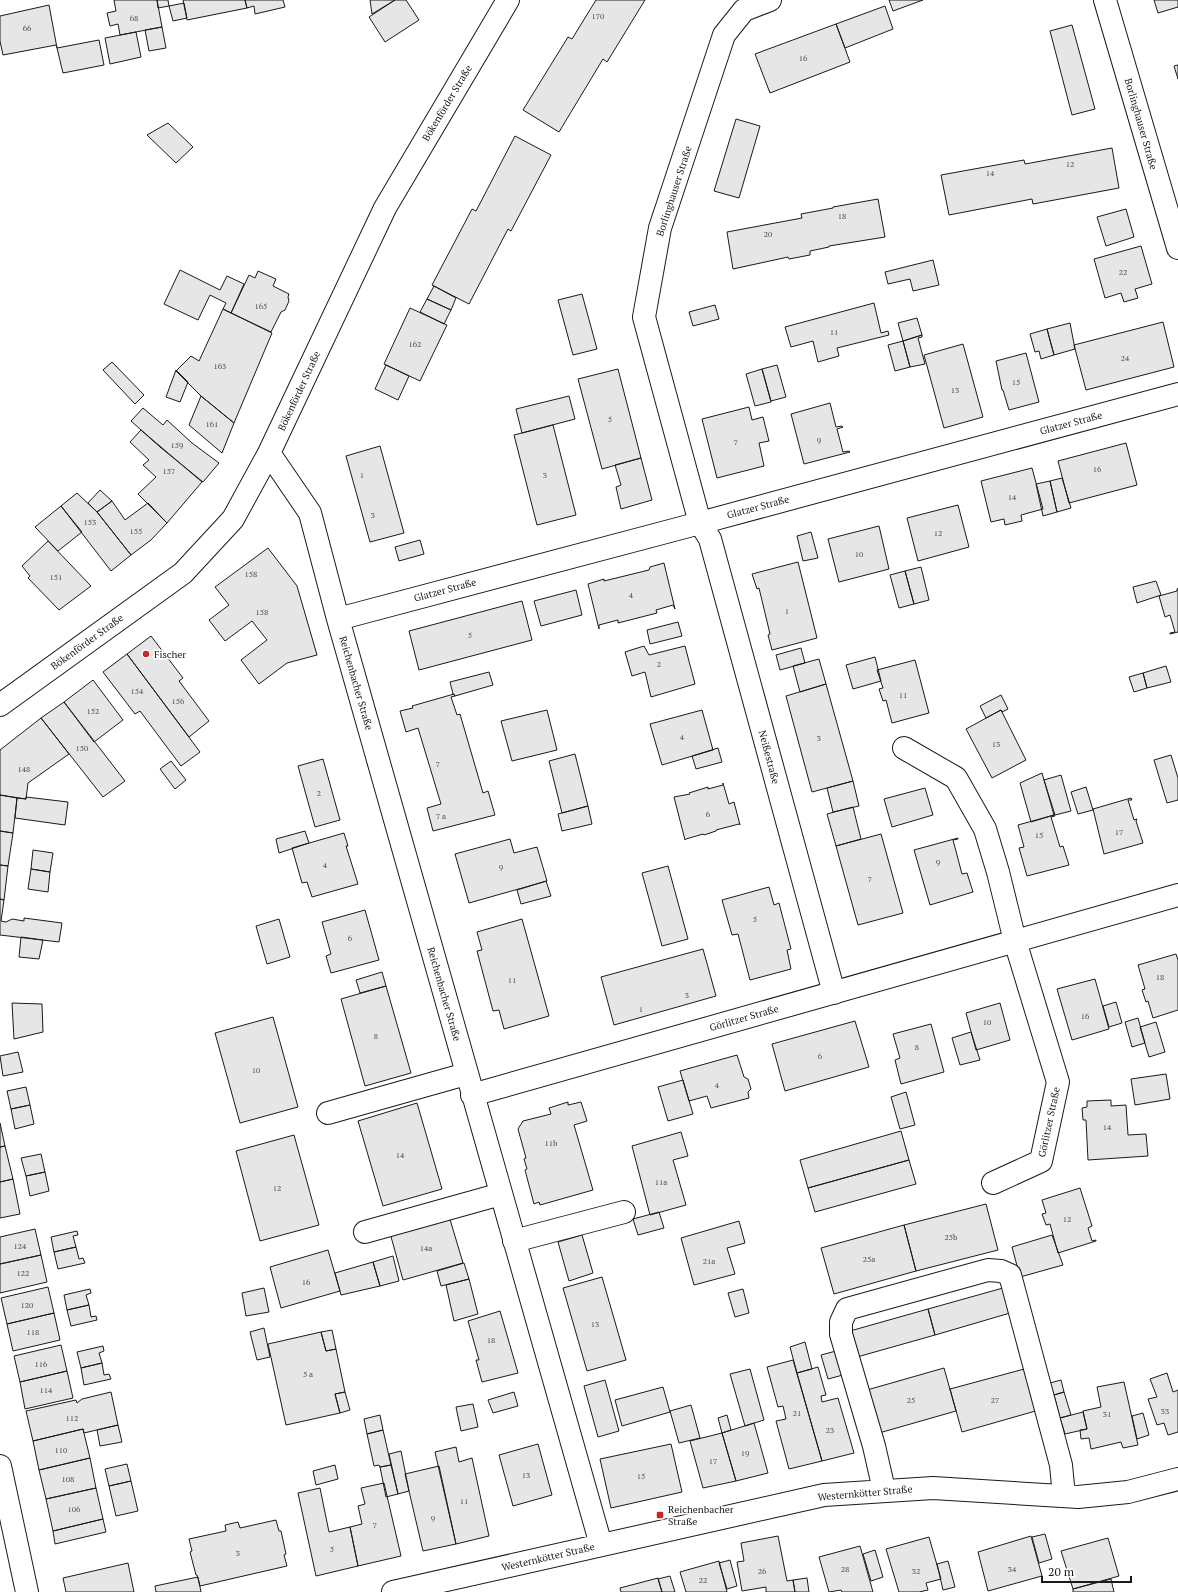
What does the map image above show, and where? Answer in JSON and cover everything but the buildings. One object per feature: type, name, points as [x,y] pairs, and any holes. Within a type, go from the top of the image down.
[{"type":"street","name":"Bökenförder Straße","points":[[0,705],[183,573],[233,519],[269,453],[385,208],[508,0]]},
{"type":"street","name":"Borlinghauser Straße","points":[[700,523],[644,317],[660,228],[724,35],[744,10],[770,0]]},
{"type":"street","name":"Borlinghauser Straße","points":[[1105,0],[1178,248]]},
{"type":"street","name":"Glatzer Straße","points":[[338,619],[1178,394]]},
{"type":"street","name":"Reichenbacher Straße","points":[[269,453],[310,513],[338,619],[466,1074],[601,1545]]},
{"type":"street","name":"Neißestraße","points":[[700,523],[710,539],[834,993]]},
{"type":"street","name":"Görlitzer Straße","points":[[904,748],[956,778],[985,829],[998,872],[1015,941],[1058,1082],[1041,1161],[993,1183]]},
{"type":"street","name":"Görlitzer Straße","points":[[472,1095],[1178,895]]},
{"type":"street","points":[[328,1113],[466,1074]]},
{"type":"street","points":[[365,1232],[501,1194]]},
{"type":"street","points":[[514,1241],[624,1212]]},
{"type":"street","points":[[884,1490],[874,1446],[841,1334],[841,1322],[847,1309],[988,1270],[1001,1271],[1010,1275],[1061,1465],[1064,1496]]},
{"type":"street","points":[[0,1466],[27,1592]]},
{"type":"street","name":"Westernkötter Straße","points":[[393,1592],[824,1495],[933,1488],[1078,1497],[1128,1492],[1178,1479]]},
{"type":"place","name":"Fischer","points":[[146,654]]},
{"type":"place","name":"Reichenbacher Straße","points":[[660,1515]]}]
